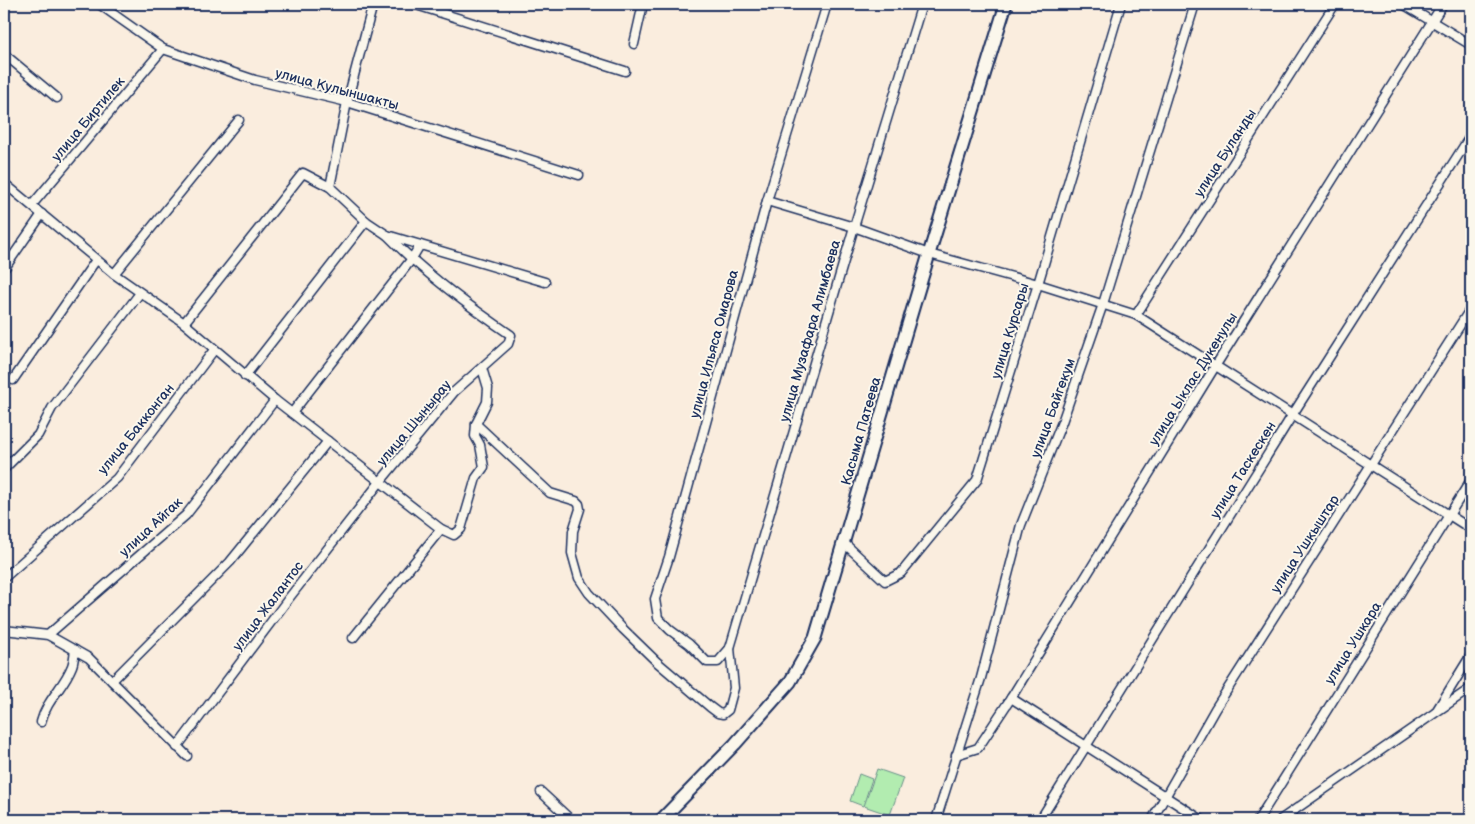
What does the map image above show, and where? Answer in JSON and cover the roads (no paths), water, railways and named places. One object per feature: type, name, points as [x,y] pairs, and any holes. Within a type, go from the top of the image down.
[{"type":"main road","name":"Касыма Патеева","points":[[661,820],[735,744],[790,682],[815,638],[929,254],[1006,4]]},
{"type":"street","name":"улица Кулыншакты","points":[[99,4],[162,49],[255,80],[347,102],[579,175]]},
{"type":"street","points":[[330,187],[347,102],[373,4]]},
{"type":"street","points":[[413,4],[625,71]]},
{"type":"street","points":[[634,44],[642,4]]},
{"type":"street","name":"улица Ильяса Омарова","points":[[718,662],[707,662],[658,618],[655,599],[669,557],[767,201],[827,4]]},
{"type":"street","name":"улица Музафара Алимбаева","points":[[718,662],[730,648],[922,4]]},
{"type":"street","name":"улица Курсары","points":[[844,543],[885,580],[901,574],[977,480],[1038,284],[1121,4]]},
{"type":"street","name":"улица Байгекум","points":[[936,820],[981,678],[1021,525],[1062,422],[1103,304],[1195,4]]},
{"type":"street","name":"улица Буланды","points":[[1136,315],[1335,4]]},
{"type":"street","points":[[1403,4],[1471,45]]},
{"type":"street","name":"улица Ыклас Дукенулы","points":[[956,755],[978,748],[1011,698],[1216,365],[1444,4]]},
{"type":"street","name":"улица Биртилек","points":[[32,205],[162,49]]},
{"type":"street","points":[[4,54],[57,98]]},
{"type":"street","points":[[114,274],[239,120]]},
{"type":"street","name":"улица Таскескен","points":[[1040,820],[1293,414],[1471,135]]},
{"type":"street","points":[[184,323],[283,195],[303,173],[330,187],[366,221],[386,235],[411,260]]},
{"type":"street","points":[[4,183],[96,260],[184,323],[275,400],[441,529],[454,535],[461,530],[476,478],[484,467],[480,444],[475,436],[476,424],[487,402],[488,388],[482,368]]},
{"type":"street","points":[[767,201],[854,227],[929,254],[1038,284],[1136,315],[1471,529]]},
{"type":"street","points":[[4,269],[42,214]]},
{"type":"street","points":[[245,376],[366,221]]},
{"type":"street","points":[[386,235],[545,282]]},
{"type":"street","points":[[292,412],[411,260],[420,245]]},
{"type":"street","points":[[13,380],[96,260]]},
{"type":"street","name":"улица Шынырау","points":[[380,482],[454,392],[508,344],[511,335],[411,260]]},
{"type":"street","points":[[4,469],[38,435],[52,408],[140,292]]},
{"type":"street","name":"улица Ушкыштар","points":[[1152,820],[1215,709],[1471,308]]},
{"type":"street","name":"улица Бакконган","points":[[4,578],[117,478],[214,350]]},
{"type":"street","name":"улица Айгак","points":[[48,635],[186,515],[275,400]]},
{"type":"street","points":[[476,424],[550,493],[576,501],[579,504],[580,509],[573,531],[572,553],[579,578],[589,593],[657,662],[710,707],[723,714],[728,710],[734,688],[730,648]]},
{"type":"street","points":[[112,682],[230,562],[328,441]]},
{"type":"street","name":"улица Ушкара","points":[[1258,820],[1471,480]]},
{"type":"street","name":"улица Жалантос","points":[[178,747],[289,598],[380,482]]},
{"type":"street","points":[[353,638],[441,529]]},
{"type":"street","points":[[4,630],[48,635],[89,658],[186,756]]},
{"type":"street","points":[[41,722],[44,709],[72,666],[75,650]]},
{"type":"street","points":[[1434,714],[1471,655]]},
{"type":"street","points":[[1280,820],[1471,688]]},
{"type":"street","points":[[1011,698],[1202,820]]},
{"type":"street","points":[[541,792],[571,820]]}]
